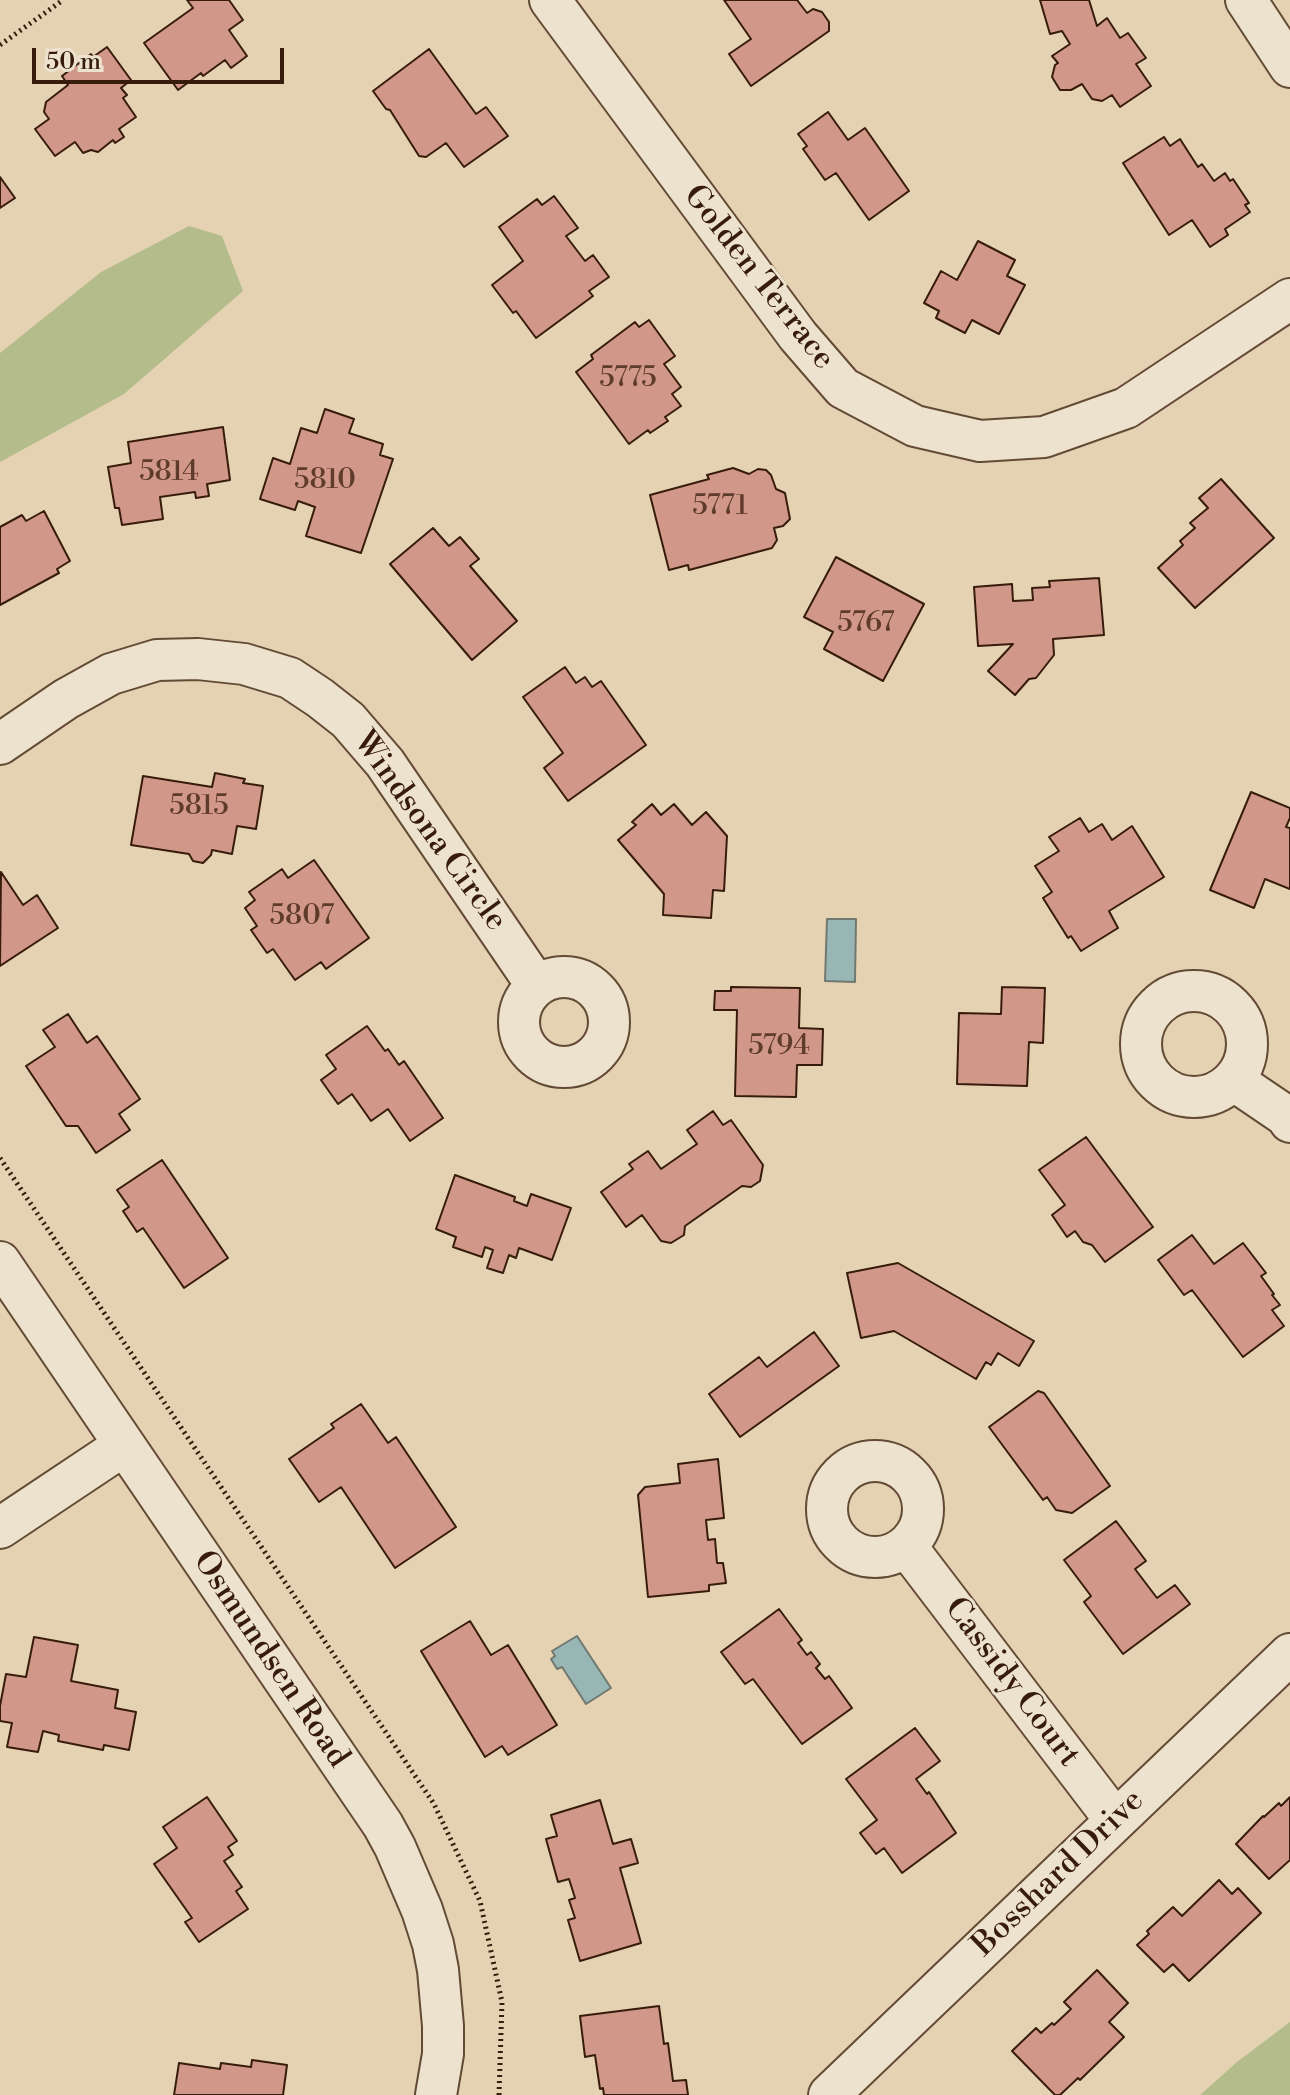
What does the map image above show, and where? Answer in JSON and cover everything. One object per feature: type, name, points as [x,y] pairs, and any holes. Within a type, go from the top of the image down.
[{"type":"street","name":"Golden Terrace","points":[[550,0],[798,336],[843,388],[915,426],[980,441],[1044,437],[1126,408],[1290,299]]},
{"type":"street","points":[[1246,0],[1290,67]]},
{"type":"street","name":"Windsona Circle","points":[[0,744],[66,699],[111,674],[157,660],[198,659],[244,664],[290,678],[348,720],[385,763],[537,986]]},
{"type":"street","points":[[1233,1080],[1286,1116],[1290,1122]]},
{"type":"street","name":"Osmundsen Road","points":[[0,1262],[383,1825],[401,1858],[422,1910],[438,1970],[443,2054],[436,2095]]},
{"type":"street","points":[[0,1528],[123,1446]]},
{"type":"street","name":"Cassidy Court","points":[[906,1546],[1115,1820]]},
{"type":"street","name":"Bosshard Drive","points":[[829,2095],[1290,1654]]},
{"type":"path","points":[[0,45],[63,0]]},
{"type":"path","points":[[0,1158],[434,1804],[480,1901],[502,2002],[499,2095]]},
{"type":"green space","points":[[189,226],[222,236],[243,291],[124,394],[0,462],[0,353],[101,272]]},
{"type":"green space","points":[[1290,2022],[1290,2095],[1200,2095],[1237,2062]]},
{"type":"water","points":[[827,919],[856,919],[855,982],[825,981]]},
{"type":"water","points":[[577,1636],[611,1688],[586,1704],[562,1667],[557,1669],[551,1659],[555,1656],[552,1651]]},
{"type":"building","points":[[187,0],[229,0],[243,20],[229,30],[247,56],[231,68],[225,60],[178,90],[144,43],[193,8]]},
{"type":"building","points":[[724,0],[797,0],[807,13],[813,9],[822,12],[829,22],[829,31],[751,86],[729,54],[751,39]]},
{"type":"building","points":[[1040,0],[1089,0],[1097,26],[1107,18],[1120,38],[1128,33],[1146,58],[1136,64],[1151,86],[1120,107],[1112,95],[1102,101],[1092,99],[1082,84],[1071,90],[1060,90],[1052,77],[1058,63],[1052,56],[1070,44],[1062,31],[1050,34]]},
{"type":"building","points":[[107,47],[131,80],[121,88],[127,95],[123,98],[136,117],[119,129],[124,137],[115,143],[113,140],[98,152],[91,150],[83,153],[75,142],[55,156],[35,129],[49,119],[44,112],[46,102],[68,85],[62,76],[91,54],[93,57]]},
{"type":"building","points":[[429,49],[476,114],[486,107],[508,136],[464,167],[446,143],[426,157],[419,156],[390,110],[373,91]]},
{"type":"building","points":[[828,112],[848,140],[865,128],[909,191],[869,220],[836,173],[825,180],[803,149],[807,146],[798,134]]},
{"type":"building","points":[[1164,137],[1170,146],[1180,139],[1198,167],[1202,164],[1214,181],[1225,173],[1230,181],[1233,179],[1249,203],[1245,205],[1250,212],[1225,229],[1228,235],[1210,247],[1192,220],[1169,235],[1123,163]]},
{"type":"building","points":[[0,177],[15,198],[0,208]]},
{"type":"building","points":[[554,196],[578,228],[566,236],[585,261],[593,255],[609,277],[589,291],[593,296],[536,338],[492,285],[523,261],[499,227],[537,199],[542,205]]},
{"type":"building","points":[[978,241],[1015,260],[1007,276],[1025,285],[999,334],[972,320],[965,333],[936,318],[939,311],[924,303],[941,271],[957,280]]},
{"type":"building","points":[[649,320],[675,356],[664,364],[681,387],[672,394],[681,406],[665,417],[668,421],[650,433],[648,430],[629,444],[576,372],[593,359],[591,355],[635,322],[639,327]]},
{"type":"building","points":[[325,409],[354,419],[349,433],[383,444],[380,455],[393,459],[361,553],[306,536],[315,507],[298,501],[295,510],[260,499],[273,458],[290,464],[301,428],[317,433]]},
{"type":"building","points":[[223,427],[230,480],[207,484],[209,496],[196,498],[195,492],[160,497],[163,519],[122,525],[119,508],[115,508],[108,467],[131,463],[128,442]]},
{"type":"building","points":[[733,468],[749,474],[758,469],[766,470],[776,489],[785,493],[790,519],[783,526],[774,528],[777,540],[772,548],[689,570],[688,565],[669,570],[650,495],[709,479],[707,475]]},
{"type":"building","points":[[1221,479],[1274,538],[1195,608],[1158,568],[1183,545],[1180,541],[1195,528],[1190,523],[1208,508],[1199,498]]},
{"type":"building","points":[[44,511],[70,561],[57,569],[59,573],[0,605],[0,527],[22,515],[26,521]]},
{"type":"building","points":[[433,528],[449,546],[460,537],[479,559],[470,566],[517,621],[472,660],[390,564]]},
{"type":"building","points":[[836,557],[924,604],[883,681],[824,649],[833,632],[804,617]]},
{"type":"building","points":[[1099,578],[1104,635],[1053,639],[1054,655],[1036,678],[1029,679],[1015,695],[988,671],[1013,644],[978,646],[974,587],[1012,584],[1013,601],[1033,600],[1032,588],[1050,587],[1049,581]]},
{"type":"building","points":[[565,667],[576,683],[585,677],[592,687],[601,681],[646,745],[568,801],[544,768],[563,753],[523,697]]},
{"type":"building","points":[[215,773],[263,786],[256,829],[237,826],[232,854],[212,850],[203,863],[193,861],[189,854],[131,845],[143,776],[212,787]]},
{"type":"building","points":[[1251,792],[1290,808],[1286,827],[1290,828],[1290,889],[1265,879],[1254,908],[1210,890]]},
{"type":"building","points":[[652,804],[661,815],[674,804],[692,825],[706,812],[727,836],[724,891],[713,890],[711,918],[663,915],[664,894],[618,840],[636,825],[632,822]]},
{"type":"building","points":[[1080,818],[1089,832],[1102,824],[1112,840],[1132,826],[1164,877],[1109,911],[1118,928],[1081,951],[1071,936],[1068,938],[1043,898],[1052,892],[1035,866],[1059,851],[1049,837]]},
{"type":"building","points":[[314,860],[369,938],[326,969],[321,962],[295,980],[273,949],[267,953],[251,930],[257,926],[245,908],[255,900],[249,892],[282,869],[288,878]]},
{"type":"building","points":[[1,872],[23,905],[37,895],[58,928],[0,966]]},
{"type":"building","points":[[731,987],[800,988],[799,1028],[823,1029],[822,1065],[797,1065],[796,1097],[735,1096],[737,1010],[714,1010],[715,991],[731,991]]},
{"type":"building","points":[[1002,987],[1045,988],[1043,1043],[1029,1042],[1027,1086],[957,1084],[959,1013],[1001,1014]]},
{"type":"building","points":[[68,1014],[87,1043],[97,1036],[140,1099],[119,1114],[130,1130],[96,1153],[78,1126],[66,1126],[26,1066],[55,1047],[43,1030]]},
{"type":"building","points":[[367,1026],[399,1065],[404,1061],[443,1118],[410,1141],[388,1109],[371,1121],[352,1094],[338,1104],[321,1080],[336,1069],[326,1055]]},
{"type":"building","points":[[713,1111],[723,1125],[731,1120],[763,1165],[760,1181],[751,1187],[742,1186],[685,1226],[684,1235],[671,1243],[661,1241],[642,1215],[626,1227],[601,1192],[633,1169],[629,1164],[648,1151],[661,1169],[697,1144],[687,1130]]},
{"type":"building","points":[[1086,1137],[1153,1227],[1105,1262],[1092,1245],[1083,1242],[1075,1231],[1067,1237],[1052,1215],[1065,1205],[1039,1170]]},
{"type":"building","points":[[162,1160],[228,1258],[184,1288],[143,1228],[137,1232],[123,1211],[129,1207],[117,1190]]},
{"type":"building","points":[[455,1175],[515,1197],[514,1201],[527,1206],[531,1194],[571,1208],[552,1260],[519,1248],[516,1258],[509,1255],[503,1273],[487,1268],[493,1250],[485,1247],[482,1257],[453,1247],[456,1237],[436,1229]]},
{"type":"building","points":[[1192,1235],[1214,1264],[1243,1243],[1266,1273],[1261,1276],[1280,1305],[1272,1310],[1284,1326],[1243,1357],[1192,1290],[1184,1295],[1158,1260]]},
{"type":"building","points":[[898,1263],[1034,1341],[1019,1366],[998,1353],[991,1365],[986,1362],[976,1379],[894,1331],[861,1338],[847,1273]]},
{"type":"building","points":[[814,1332],[839,1366],[740,1437],[709,1394],[759,1357],[767,1367]]},
{"type":"building","points":[[1038,1391],[1044,1393],[1110,1486],[1072,1513],[1056,1510],[1047,1497],[1043,1500],[989,1427]]},
{"type":"building","points":[[361,1404],[388,1443],[396,1437],[456,1527],[395,1568],[341,1487],[319,1502],[289,1459],[334,1428],[331,1424]]},
{"type":"building","points":[[718,1459],[724,1518],[706,1520],[708,1540],[715,1539],[717,1563],[723,1563],[726,1583],[709,1585],[709,1591],[648,1597],[638,1495],[645,1487],[680,1483],[678,1464]]},
{"type":"building","points":[[1116,1521],[1146,1561],[1135,1569],[1157,1598],[1175,1585],[1190,1604],[1123,1654],[1084,1602],[1091,1596],[1064,1560]]},
{"type":"building","points":[[779,1609],[802,1640],[798,1643],[807,1655],[811,1652],[820,1664],[816,1668],[825,1679],[829,1676],[852,1708],[802,1744],[753,1679],[745,1684],[721,1652]]},
{"type":"building","points":[[470,1621],[491,1655],[508,1645],[557,1725],[508,1755],[502,1746],[485,1757],[421,1651]]},
{"type":"building","points":[[34,1637],[78,1645],[71,1681],[118,1690],[115,1708],[136,1712],[129,1750],[104,1745],[103,1750],[58,1741],[59,1735],[43,1731],[38,1752],[7,1747],[12,1723],[0,1721],[6,1674],[26,1677]]},
{"type":"building","points":[[915,1728],[940,1761],[916,1779],[927,1794],[929,1792],[956,1833],[902,1873],[884,1848],[876,1854],[860,1833],[877,1820],[846,1779]]},
{"type":"building","points":[[207,1797],[237,1841],[228,1847],[233,1855],[224,1861],[242,1887],[236,1891],[248,1909],[199,1942],[185,1922],[192,1918],[154,1864],[177,1848],[163,1827]]},
{"type":"building","points":[[1290,1797],[1290,1860],[1269,1879],[1236,1844],[1263,1816]]},
{"type":"building","points":[[600,1800],[613,1844],[631,1839],[638,1863],[620,1868],[641,1943],[580,1961],[568,1920],[575,1918],[569,1900],[575,1898],[569,1879],[558,1882],[546,1839],[557,1836],[551,1815]]},
{"type":"building","points":[[1219,1880],[1232,1894],[1238,1888],[1261,1913],[1189,1981],[1173,1964],[1164,1972],[1137,1945],[1173,1907],[1182,1916]]},
{"type":"building","points":[[1097,1970],[1128,2003],[1109,2022],[1124,2037],[1080,2080],[1078,2078],[1060,2095],[1055,2095],[1012,2051],[1036,2028],[1041,2033],[1071,2009],[1064,2002]]},
{"type":"building","points":[[659,2006],[673,2081],[686,2080],[688,2095],[604,2095],[603,2088],[600,2089],[595,2055],[585,2057],[580,2016]]},
{"type":"building","points":[[252,2060],[287,2065],[283,2095],[174,2095],[179,2063],[220,2069],[221,2063],[251,2067]]}]
